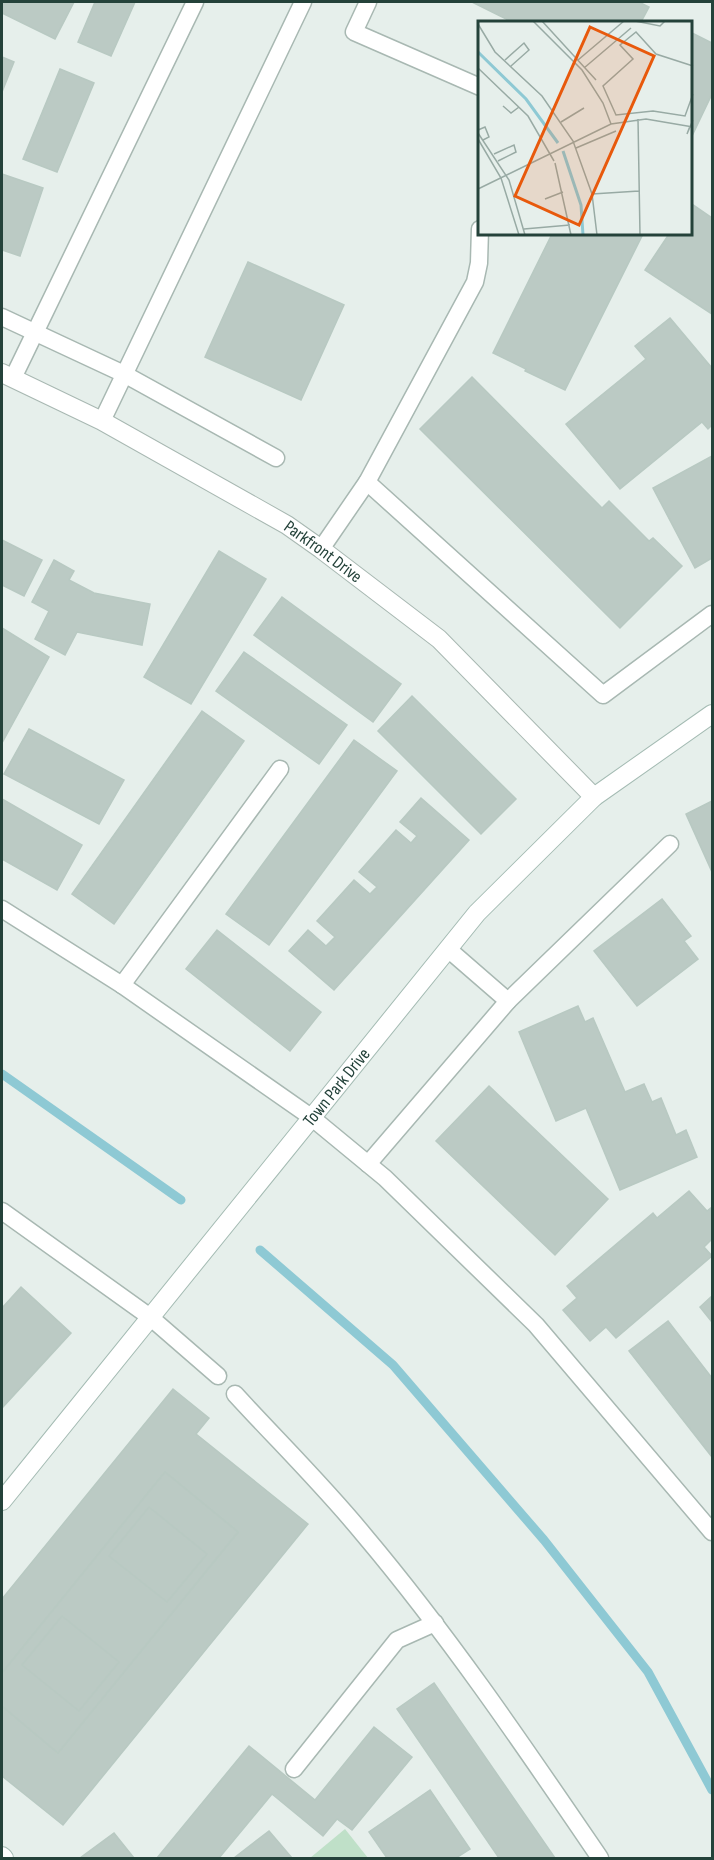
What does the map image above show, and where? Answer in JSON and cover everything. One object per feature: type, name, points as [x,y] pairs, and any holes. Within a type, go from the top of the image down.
[{"type":"street","name":"Parkfront Drive","points":[[7,375],[102,421],[278,520],[321,549],[439,639],[594,797]]},
{"type":"street","name":"Town Park Drive","points":[[2,1500],[477,913],[594,797],[712,714]]},
{"type":"lane","points":[[7,375],[36,332],[195,2]]},
{"type":"lane","points":[[102,421],[303,2]]},
{"type":"lane","points":[[368,2],[354,32],[478,86]]},
{"type":"lane","points":[[321,549],[367,482],[475,282],[479,263],[480,236]]},
{"type":"lane","points":[[2,317],[124,374],[276,458]]},
{"type":"lane","points":[[367,482],[603,695],[712,614]]},
{"type":"lane","points":[[122,985],[280,769]]},
{"type":"lane","points":[[368,1164],[508,1001],[670,844]]},
{"type":"lane","points":[[2,909],[122,985],[311,1117],[385,1178],[536,1325],[710,1523]]},
{"type":"lane","points":[[448,949],[508,1001]]},
{"type":"lane","points":[[2,1211],[150,1317],[218,1376]]},
{"type":"lane","points":[[235,1394],[363,1533],[435,1623],[600,1858]]},
{"type":"lane","points":[[294,1769],[397,1640],[435,1623]]},
{"type":"green space","points":[[345,1829],[368,1858],[310,1858]]},
{"type":"building","points":[[2,2],[74,2],[55,39],[2,13]]},
{"type":"building","points":[[95,2],[135,2],[111,56],[78,42]]},
{"type":"building","points":[[472,2],[639,2],[649,7],[642,21],[510,21]]},
{"type":"building","points":[[693,34],[712,43],[712,94],[693,134]]},
{"type":"building","points":[[2,57],[14,62],[2,92]]},
{"type":"building","points":[[60,69],[94,83],[57,172],[23,159]]},
{"type":"building","points":[[2,174],[43,188],[20,256],[2,250]]},
{"type":"building","points":[[693,205],[712,218],[712,314],[645,270],[668,236],[693,236]]},
{"type":"building","points":[[551,236],[642,236],[565,390],[493,353]]},
{"type":"building","points":[[248,262],[344,305],[301,400],[205,357]]},
{"type":"building","points":[[670,318],[712,368],[712,425],[708,429],[702,422],[620,489],[566,424],[646,359],[635,346]]},
{"type":"building","points":[[472,377],[602,508],[609,501],[649,541],[653,538],[682,566],[620,628],[420,429]]},
{"type":"building","points":[[712,456],[712,558],[695,568],[653,488]]},
{"type":"building","points":[[2,540],[42,560],[24,596],[2,585]]},
{"type":"building","points":[[219,551],[266,579],[191,704],[144,677]]},
{"type":"building","points":[[54,560],[74,571],[69,580],[94,593],[150,604],[142,645],[77,632],[65,655],[35,639],[49,611],[32,602]]},
{"type":"building","points":[[282,597],[401,684],[373,722],[254,635]]},
{"type":"building","points":[[2,628],[49,657],[2,743]]},
{"type":"building","points":[[244,652],[347,725],[319,764],[216,691]]},
{"type":"building","points":[[412,696],[516,799],[481,834],[378,731]]},
{"type":"building","points":[[202,711],[244,741],[114,924],[72,894]]},
{"type":"building","points":[[29,729],[124,780],[99,824],[4,774]]},
{"type":"building","points":[[354,740],[397,771],[269,945],[226,914]]},
{"type":"building","points":[[421,798],[469,840],[334,990],[289,951],[308,930],[326,946],[335,937],[317,921],[354,880],[370,894],[377,887],[359,872],[396,830],[411,843],[417,836],[400,822]]},
{"type":"building","points":[[2,799],[82,845],[57,890],[2,859]]},
{"type":"building","points":[[712,801],[712,872],[686,814]]},
{"type":"building","points":[[662,899],[691,936],[684,941],[698,959],[637,1006],[594,951]]},
{"type":"building","points":[[217,930],[321,1012],[290,1051],[186,969]]},
{"type":"building","points":[[578,1006],[585,1022],[593,1018],[625,1092],[644,1084],[652,1102],[661,1098],[676,1135],[686,1130],[697,1157],[620,1190],[586,1108],[556,1121],[519,1032]]},
{"type":"building","points":[[489,1086],[608,1199],[555,1255],[436,1141]]},
{"type":"building","points":[[689,1191],[707,1211],[712,1207],[712,1239],[704,1247],[712,1256],[616,1338],[606,1327],[590,1341],[563,1310],[577,1298],[567,1286],[653,1213],[657,1218]]},
{"type":"building","points":[[21,1287],[71,1333],[2,1408],[2,1308]]},
{"type":"building","points":[[712,1296],[712,1322],[700,1307]]},
{"type":"building","points":[[668,1321],[712,1378],[712,1457],[629,1351]]},
{"type":"building","points":[[173,1389],[209,1418],[196,1434],[308,1524],[63,1825],[2,1776],[2,1706],[58,1753],[238,1532],[165,1472],[2,1673],[2,1599]]},
{"type":"building","points":[[165,1472],[238,1532],[58,1753],[2,1706],[2,1673]]},
{"type":"building","points":[[149,1507],[207,1554],[167,1602],[109,1556]]},
{"type":"building","points":[[62,1616],[119,1662],[79,1711],[22,1665]]},
{"type":"building","points":[[434,1683],[555,1858],[499,1858],[397,1709]]},
{"type":"building","points":[[374,1727],[412,1757],[352,1830],[337,1819],[323,1836],[272,1794],[219,1858],[157,1858],[249,1746],[315,1800]]},
{"type":"building","points":[[430,1790],[470,1849],[456,1858],[387,1858],[369,1832]]},
{"type":"building","points":[[269,1831],[292,1858],[234,1858]]},
{"type":"building","points":[[114,1833],[134,1858],[80,1858]]},
{"type":"waterway","points":[[2,1074],[181,1200]]},
{"type":"waterway","points":[[260,1250],[393,1365],[544,1540],[648,1672],[712,1790]]}]
